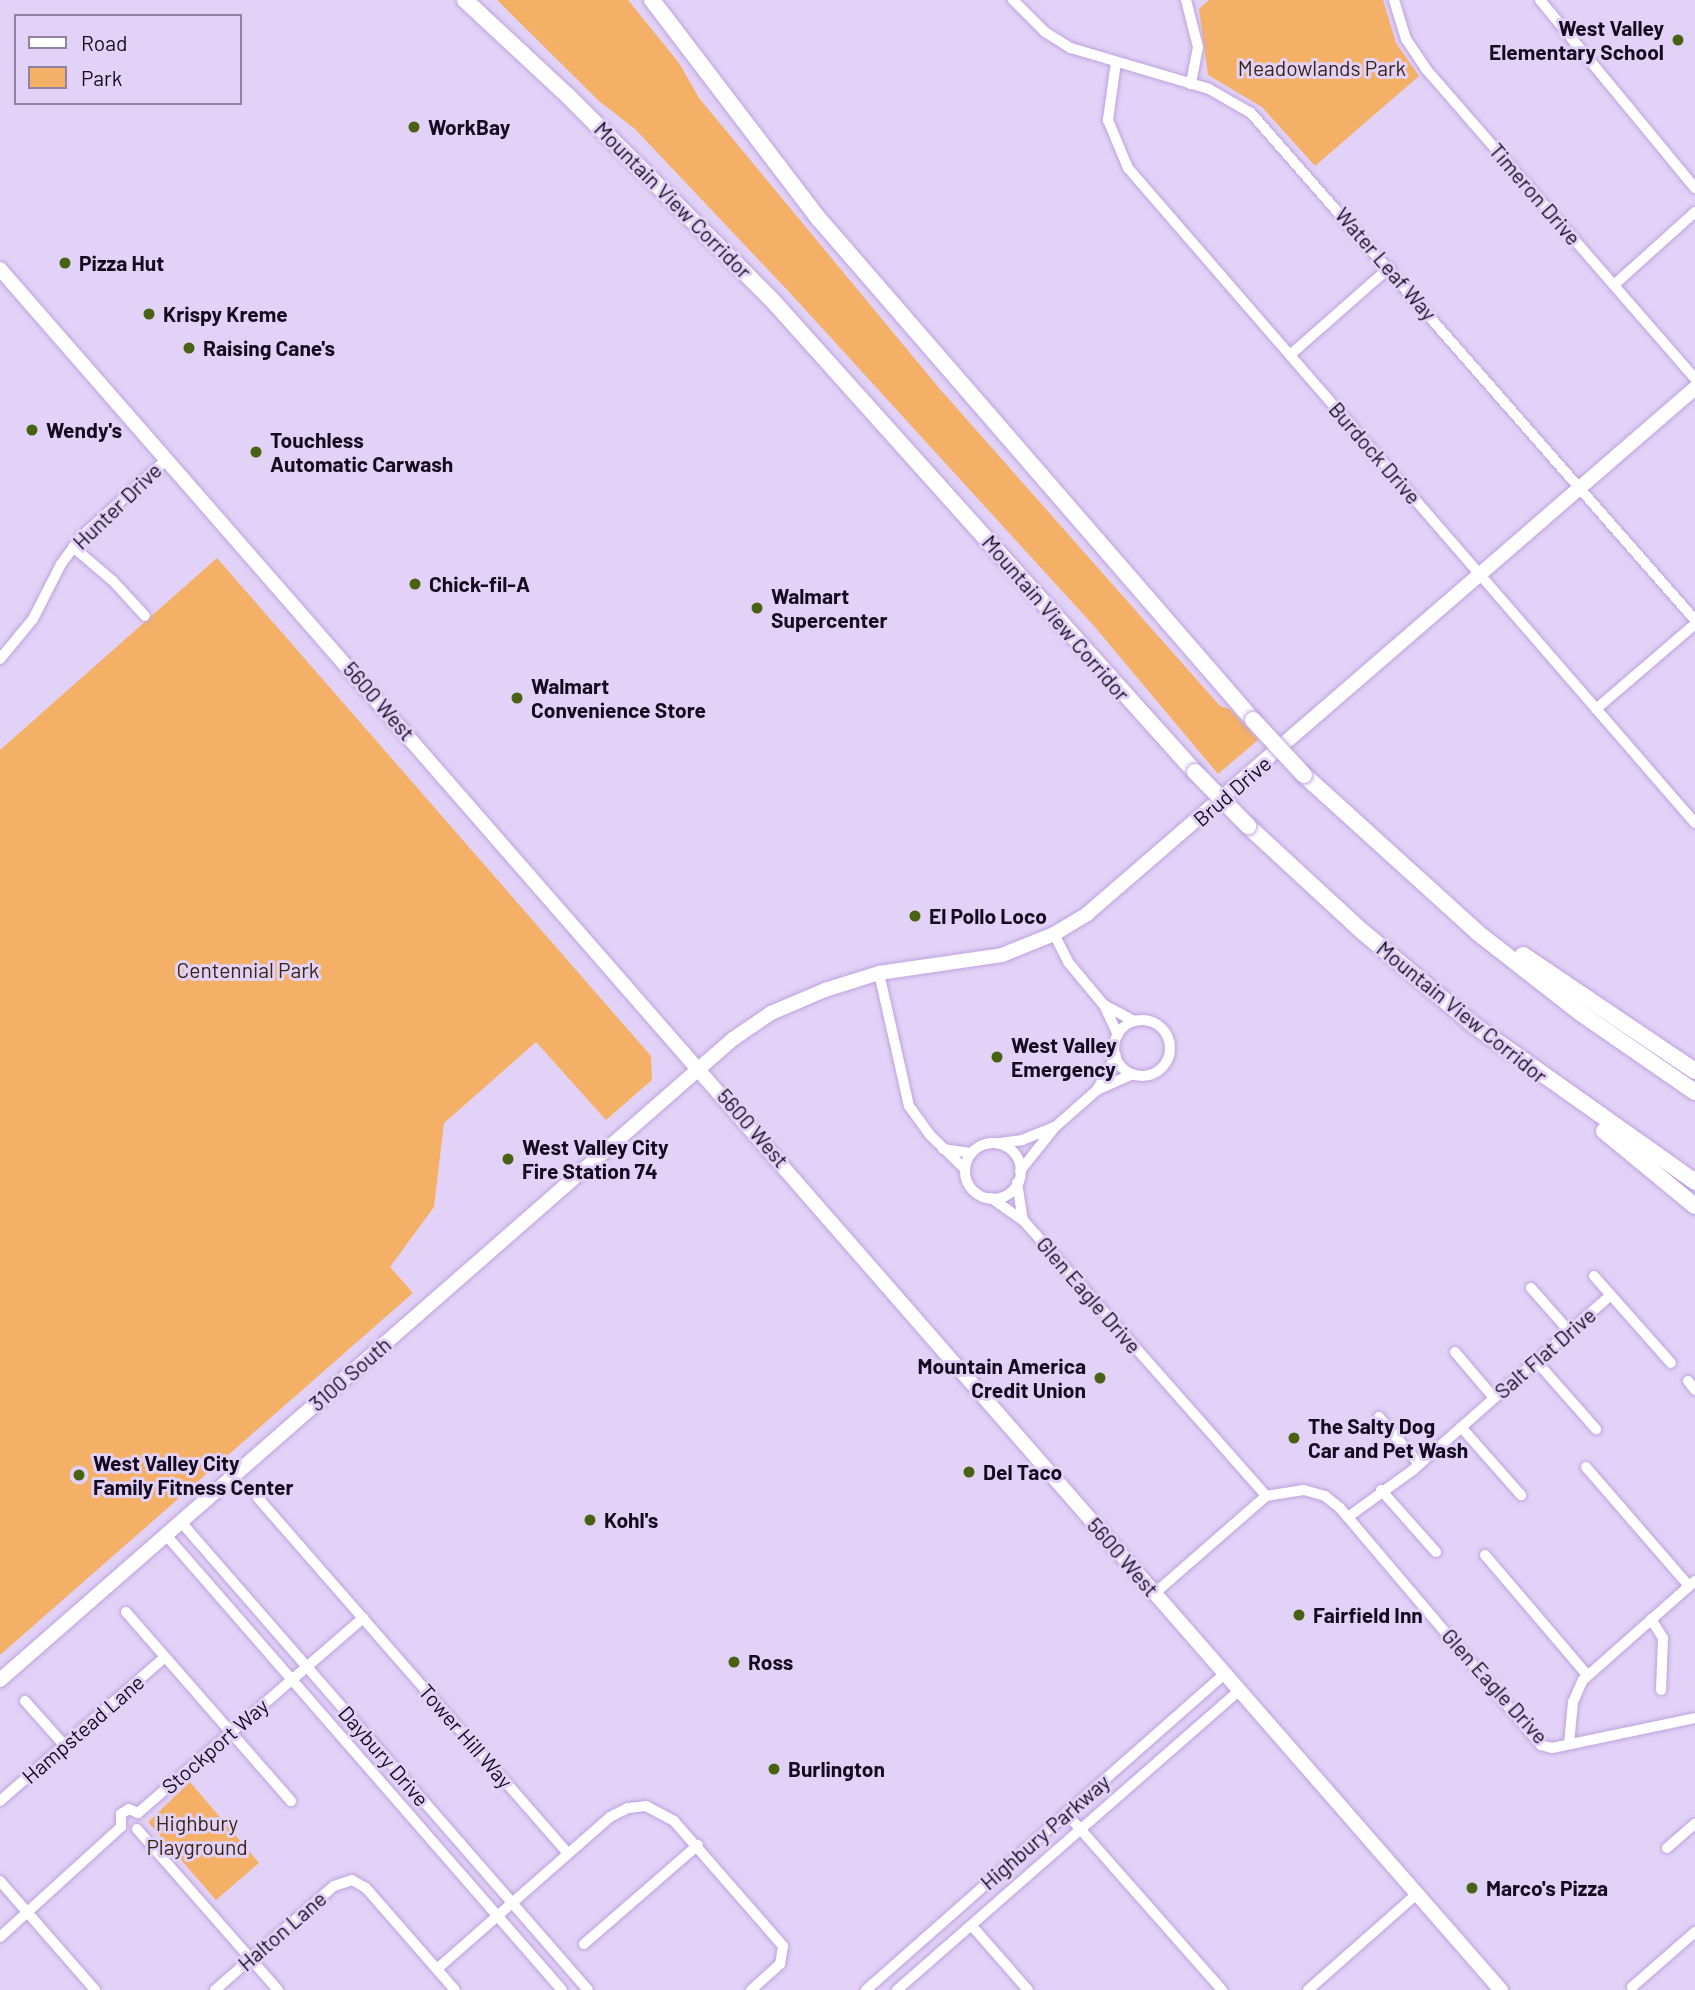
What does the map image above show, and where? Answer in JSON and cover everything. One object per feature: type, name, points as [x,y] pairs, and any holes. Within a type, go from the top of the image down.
[{"type":"highway","name":"Mountain View Corridor","points":[[465,0],[568,95],[765,293],[1195,772],[1248,826],[1403,967],[1562,1091],[1695,1182]]},
{"type":"highway","points":[[652,0],[820,219],[1253,720],[1304,775],[1350,820],[1528,973],[1695,1092]]},
{"type":"highway","points":[[1350,820],[1564,986],[1695,1071]]},
{"type":"highway","points":[[1562,1091],[1695,1206]]},
{"type":"main road","name":"5600 West","points":[[0,269],[700,1067],[1501,1990]]},
{"type":"main road","name":"Brud Drive","points":[[700,1067],[778,1010],[879,973],[987,959],[1054,934],[1143,868],[1695,388]]},
{"type":"main road","name":"3100 South","points":[[0,1680],[700,1067]]},
{"type":"street","name":"Water Leaf Way","points":[[1013,0],[1056,40],[1116,62],[1222,94],[1251,113],[1390,267],[1695,622]]},
{"type":"street","points":[[1186,0],[1198,47],[1191,84]]},
{"type":"street","name":"Timeron Drive","points":[[1394,0],[1401,28],[1418,58],[1695,378]]},
{"type":"street","points":[[1540,0],[1695,188]]},
{"type":"street","name":"Burdock Drive","points":[[1116,62],[1108,120],[1119,153],[1290,355],[1695,822]]},
{"type":"street","points":[[1614,285],[1695,212]]},
{"type":"street","points":[[1290,355],[1390,267]]},
{"type":"street","name":"Hunter Drive","points":[[1,657],[33,620],[73,547],[97,520],[167,459]]},
{"type":"street","points":[[73,547],[113,581],[145,616]]},
{"type":"street","points":[[1596,709],[1695,622]]},
{"type":"street","points":[[1054,934],[1068,962],[1104,1005],[1118,1035],[1116,1056],[1097,1090]]},
{"type":"street","points":[[879,973],[907,1102],[943,1149],[965,1170],[972,1189],[991,1198],[1006,1195],[1017,1183],[1020,1171],[1055,1127],[1097,1090],[1133,1074],[1147,1075],[1161,1069],[1170,1047],[1157,1024],[1134,1021],[1104,1005]]},
{"type":"street","points":[[1118,1035],[1134,1021]]},
{"type":"street","points":[[1116,1056],[1133,1074]]},
{"type":"street","points":[[943,1149],[971,1153],[995,1143],[1022,1140],[1055,1127]]},
{"type":"street","points":[[995,1143],[1013,1152],[1020,1171]]},
{"type":"street","points":[[965,1170],[971,1153]]},
{"type":"street","name":"Glen Eagle Drive","points":[[1017,1183],[1023,1220]]},
{"type":"street","name":"Glen Eagle Drive","points":[[991,1198],[1023,1220],[1266,1496],[1293,1489],[1318,1493],[1348,1517],[1539,1742],[1552,1748],[1695,1718]]},
{"type":"street","points":[[1594,1276],[1671,1363]]},
{"type":"street","points":[[1531,1288],[1569,1331]]},
{"type":"street","name":"Salt Flat Drive","points":[[1348,1517],[1419,1464],[1611,1294]]},
{"type":"street","points":[[1455,1352],[1494,1398]]},
{"type":"street","points":[[1536,1361],[1595,1429]]},
{"type":"street","points":[[1379,1417],[1419,1464]]},
{"type":"street","points":[[1461,1427],[1521,1495]]},
{"type":"street","points":[[1569,1744],[1573,1702],[1587,1675],[1692,1583],[1586,1468]]},
{"type":"street","points":[[1381,1490],[1436,1552]]},
{"type":"street","points":[[1155,1593],[1266,1496]]},
{"type":"street","name":"Tower Hill Way","points":[[258,1498],[568,1853]]},
{"type":"street","name":"Daybury Drive","points":[[181,1522],[588,1990]]},
{"type":"street","name":"Daybury Drive","points":[[166,1535],[562,1990]]},
{"type":"street","points":[[1485,1555],[1587,1675]]},
{"type":"street","points":[[127,1612],[291,1801]]},
{"type":"street","name":"Stockport Way","points":[[121,1827],[119,1818],[124,1811],[138,1813],[363,1618]]},
{"type":"street","points":[[1651,1619],[1663,1637],[1661,1690]]},
{"type":"street","name":"Hampstead Lane","points":[[0,1801],[165,1657]]},
{"type":"street","name":"Highbury Parkway","points":[[866,1990],[1225,1673]]},
{"type":"street","name":"Highbury Parkway","points":[[897,1990],[1240,1690]]},
{"type":"street","points":[[25,1701],[64,1745]]},
{"type":"street","points":[[455,1990],[437,1969],[610,1817],[638,1806],[663,1812],[698,1845],[780,1942],[784,1956],[751,1990]]},
{"type":"street","points":[[137,1829],[138,1813]]},
{"type":"street","points":[[1066,1813],[1222,1990]]},
{"type":"street","points":[[1667,1848],[1695,1824]]},
{"type":"street","points":[[0,1937],[121,1827],[137,1829],[278,1990]]},
{"type":"street","points":[[584,1944],[698,1845]]},
{"type":"street","name":"Halton Lane","points":[[215,1990],[334,1886],[352,1880],[366,1888],[437,1969]]},
{"type":"street","points":[[0,1881],[95,1990]]},
{"type":"street","points":[[1308,1990],[1417,1894]]},
{"type":"street","points":[[972,1926],[1028,1990]]},
{"type":"street","points":[[1632,1987],[1695,1932]]},
{"type":"green space","points":[[497,0],[628,0],[679,63],[699,98],[939,388],[1220,706],[1230,709],[1258,740],[1218,774],[1094,626],[791,294],[635,129],[599,101]]},
{"type":"green space","name":"Meadowlands Park","points":[[1209,0],[1383,0],[1396,43],[1419,76],[1315,166],[1262,107],[1208,75],[1199,9]]},
{"type":"green space","name":"Centennial Park","points":[[217,558],[651,1056],[652,1080],[606,1120],[536,1042],[444,1123],[434,1207],[390,1267],[413,1293],[0,1655],[0,750]]},
{"type":"green space","name":"Highbury Playground","points":[[190,1782],[259,1863],[216,1900],[148,1822]]},
{"type":"place","name":"West Valley Elementary School","points":[[1678,40]]},
{"type":"place","name":"WorkBay","points":[[414,127]]},
{"type":"place","name":"Pizza Hut","points":[[65,263]]},
{"type":"place","name":"Krispy Kreme","points":[[149,314]]},
{"type":"place","name":"Raising Cane's","points":[[189,348]]},
{"type":"place","name":"Wendy's","points":[[32,430]]},
{"type":"place","name":"Touchless Automatic Carwash","points":[[256,452]]},
{"type":"place","name":"Chick-fil-A","points":[[415,584]]},
{"type":"place","name":"Walmart Supercenter","points":[[757,608]]},
{"type":"place","name":"Walmart Convenience Store","points":[[517,698]]},
{"type":"place","name":"El Pollo Loco","points":[[915,916]]},
{"type":"place","name":"West Valley Emergency","points":[[997,1057]]},
{"type":"place","name":"West Valley City Fire Station 74","points":[[508,1159]]},
{"type":"place","name":"Mountain America Credit Union","points":[[1100,1378]]},
{"type":"place","name":"The Salty Dog Car and Pet Wash","points":[[1294,1438]]},
{"type":"place","name":"Del Taco","points":[[969,1472]]},
{"type":"place","name":"West Valley City Family Fitness Center","points":[[79,1475]]},
{"type":"place","name":"Kohl's","points":[[590,1520]]},
{"type":"place","name":"Fairfield Inn","points":[[1299,1615]]},
{"type":"place","name":"Ross","points":[[734,1662]]},
{"type":"place","name":"Burlington","points":[[774,1769]]},
{"type":"place","name":"Marco's Pizza","points":[[1472,1888]]}]
